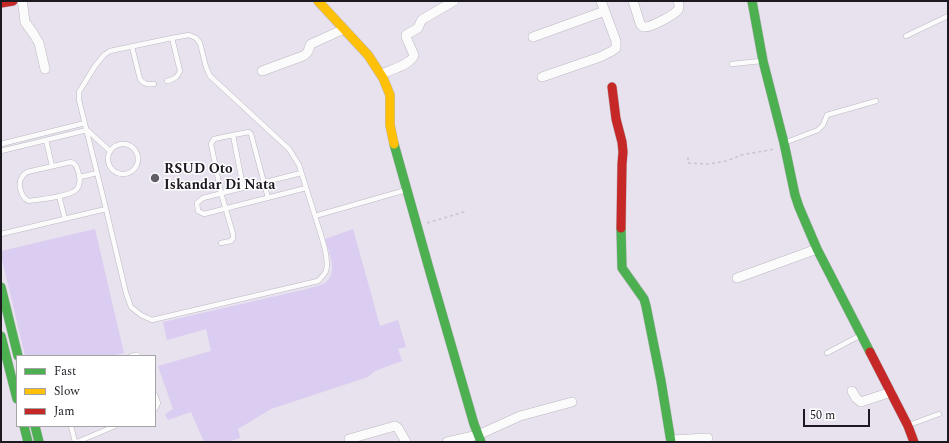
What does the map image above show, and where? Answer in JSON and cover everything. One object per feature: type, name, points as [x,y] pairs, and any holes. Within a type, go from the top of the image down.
[{"type":"street","points":[[1,4],[13,1]]},
{"type":"street","points":[[22,1],[24,6],[25,22],[39,43],[45,69]]},
{"type":"street","points":[[318,1],[370,57],[382,74],[390,95],[390,125],[396,150],[472,416],[480,438]]},
{"type":"street","points":[[382,74],[412,60],[414,55],[406,35],[418,28],[423,19],[454,1]]},
{"type":"street","points":[[542,77],[600,57],[616,48],[616,41],[601,1]]},
{"type":"street","points":[[633,1],[640,23],[644,27],[651,26],[678,11],[678,1]]},
{"type":"street","points":[[752,1],[763,61],[795,195],[817,249],[891,392],[908,426],[914,442]]},
{"type":"street","points":[[533,37],[605,11]]},
{"type":"street","points":[[262,71],[303,56],[309,50],[311,44],[344,29]]},
{"type":"street","points":[[612,87],[616,119],[623,152],[621,243],[622,268],[644,299],[646,306],[671,441],[708,438]]},
{"type":"street","points":[[737,278],[817,249]]},
{"type":"street","points":[[1,287],[18,355]]},
{"type":"street","points":[[1,336],[4,362],[16,396]]},
{"type":"street","points":[[852,391],[856,398],[861,402],[891,392]]},
{"type":"street","points":[[447,442],[480,438],[520,416],[572,402]]},
{"type":"street","points":[[349,439],[395,426],[398,428],[406,442]]},
{"type":"street","points":[[24,427],[28,442]]},
{"type":"street","points":[[35,427],[39,442]]},
{"type":"lane","points":[[906,36],[948,16]]},
{"type":"lane","points":[[189,35],[196,38],[200,43],[206,67],[210,76],[289,149],[299,165],[326,256],[326,270],[318,281],[152,320],[141,315],[131,306],[126,294],[79,100],[79,92],[95,66],[104,55],[110,51],[172,38],[189,35]]},
{"type":"lane","points":[[166,81],[176,78],[180,71],[172,38]]},
{"type":"lane","points":[[132,46],[142,83],[148,85],[154,84]]},
{"type":"lane","points":[[732,64],[763,61]]},
{"type":"lane","points":[[784,145],[818,130],[823,125],[827,115],[876,101]]},
{"type":"lane","points":[[1,144],[85,123]]},
{"type":"lane","points":[[3,151],[87,130]]},
{"type":"lane","points":[[87,130],[110,151]]},
{"type":"lane","points":[[221,243],[231,240],[233,238],[233,234],[221,193],[211,144],[214,139],[250,132],[268,198]]},
{"type":"lane","points":[[233,135],[243,187]]},
{"type":"lane","points":[[46,140],[52,166]]},
{"type":"lane","points":[[118,144],[128,144],[136,150],[139,160],[137,166],[134,170],[126,174],[116,172],[112,169],[108,160],[110,151],[118,144]]},
{"type":"lane","points":[[71,162],[76,166],[80,177],[79,185],[73,192],[29,201],[23,196],[20,183],[22,176],[27,172],[71,162]]},
{"type":"lane","points":[[301,172],[264,183],[202,198],[197,203],[198,211],[204,214],[306,188]]},
{"type":"lane","points":[[80,177],[97,173]]},
{"type":"lane","points":[[315,216],[407,190]]},
{"type":"lane","points":[[59,196],[65,219]]},
{"type":"lane","points":[[1,234],[106,209]]},
{"type":"lane","points":[[827,353],[862,335]]},
{"type":"lane","points":[[156,397],[158,403],[156,407]]},
{"type":"lane","points":[[908,426],[939,414]]},
{"type":"lane","points":[[71,427],[76,442],[113,427]]},
{"type":"path","points":[[688,157],[688,162],[706,164],[715,163],[784,145]]},
{"type":"path","points":[[417,225],[467,211]]},
{"type":"shaded area","points":[[95,229],[124,353],[116,355],[25,355],[1,251]]},
{"type":"shaded area","points":[[353,229],[380,326],[398,320],[406,347],[398,349],[402,361],[375,371],[368,377],[271,409],[238,429],[240,438],[228,442],[204,442],[191,412],[168,420],[165,414],[173,409],[158,366],[211,351],[206,329],[167,340],[163,322],[323,284],[331,275],[332,269],[331,257],[325,239]]},
{"type":"traffic: fast","points":[[752,1],[763,61],[799,207],[817,249],[870,352]]},
{"type":"traffic: fast","points":[[394,144],[474,424],[481,442]]},
{"type":"traffic: fast","points":[[621,228],[622,268],[644,299],[646,306],[671,442]]},
{"type":"traffic: fast","points":[[1,287],[18,355]]},
{"type":"traffic: fast","points":[[1,336],[16,395]]},
{"type":"traffic: fast","points":[[24,427],[28,442]]},
{"type":"traffic: fast","points":[[35,427],[39,442]]},
{"type":"traffic: slow","points":[[318,1],[368,55],[383,78],[390,95],[390,125],[394,144]]},
{"type":"traffic: jam","points":[[1,3],[13,1]]},
{"type":"traffic: jam","points":[[612,87],[616,119],[623,152],[621,228]]},
{"type":"traffic: jam","points":[[870,352],[908,426],[914,442]]},
{"type":"place","name":"RSUD Oto Iskandar Di Nata","points":[[155,178]]}]
